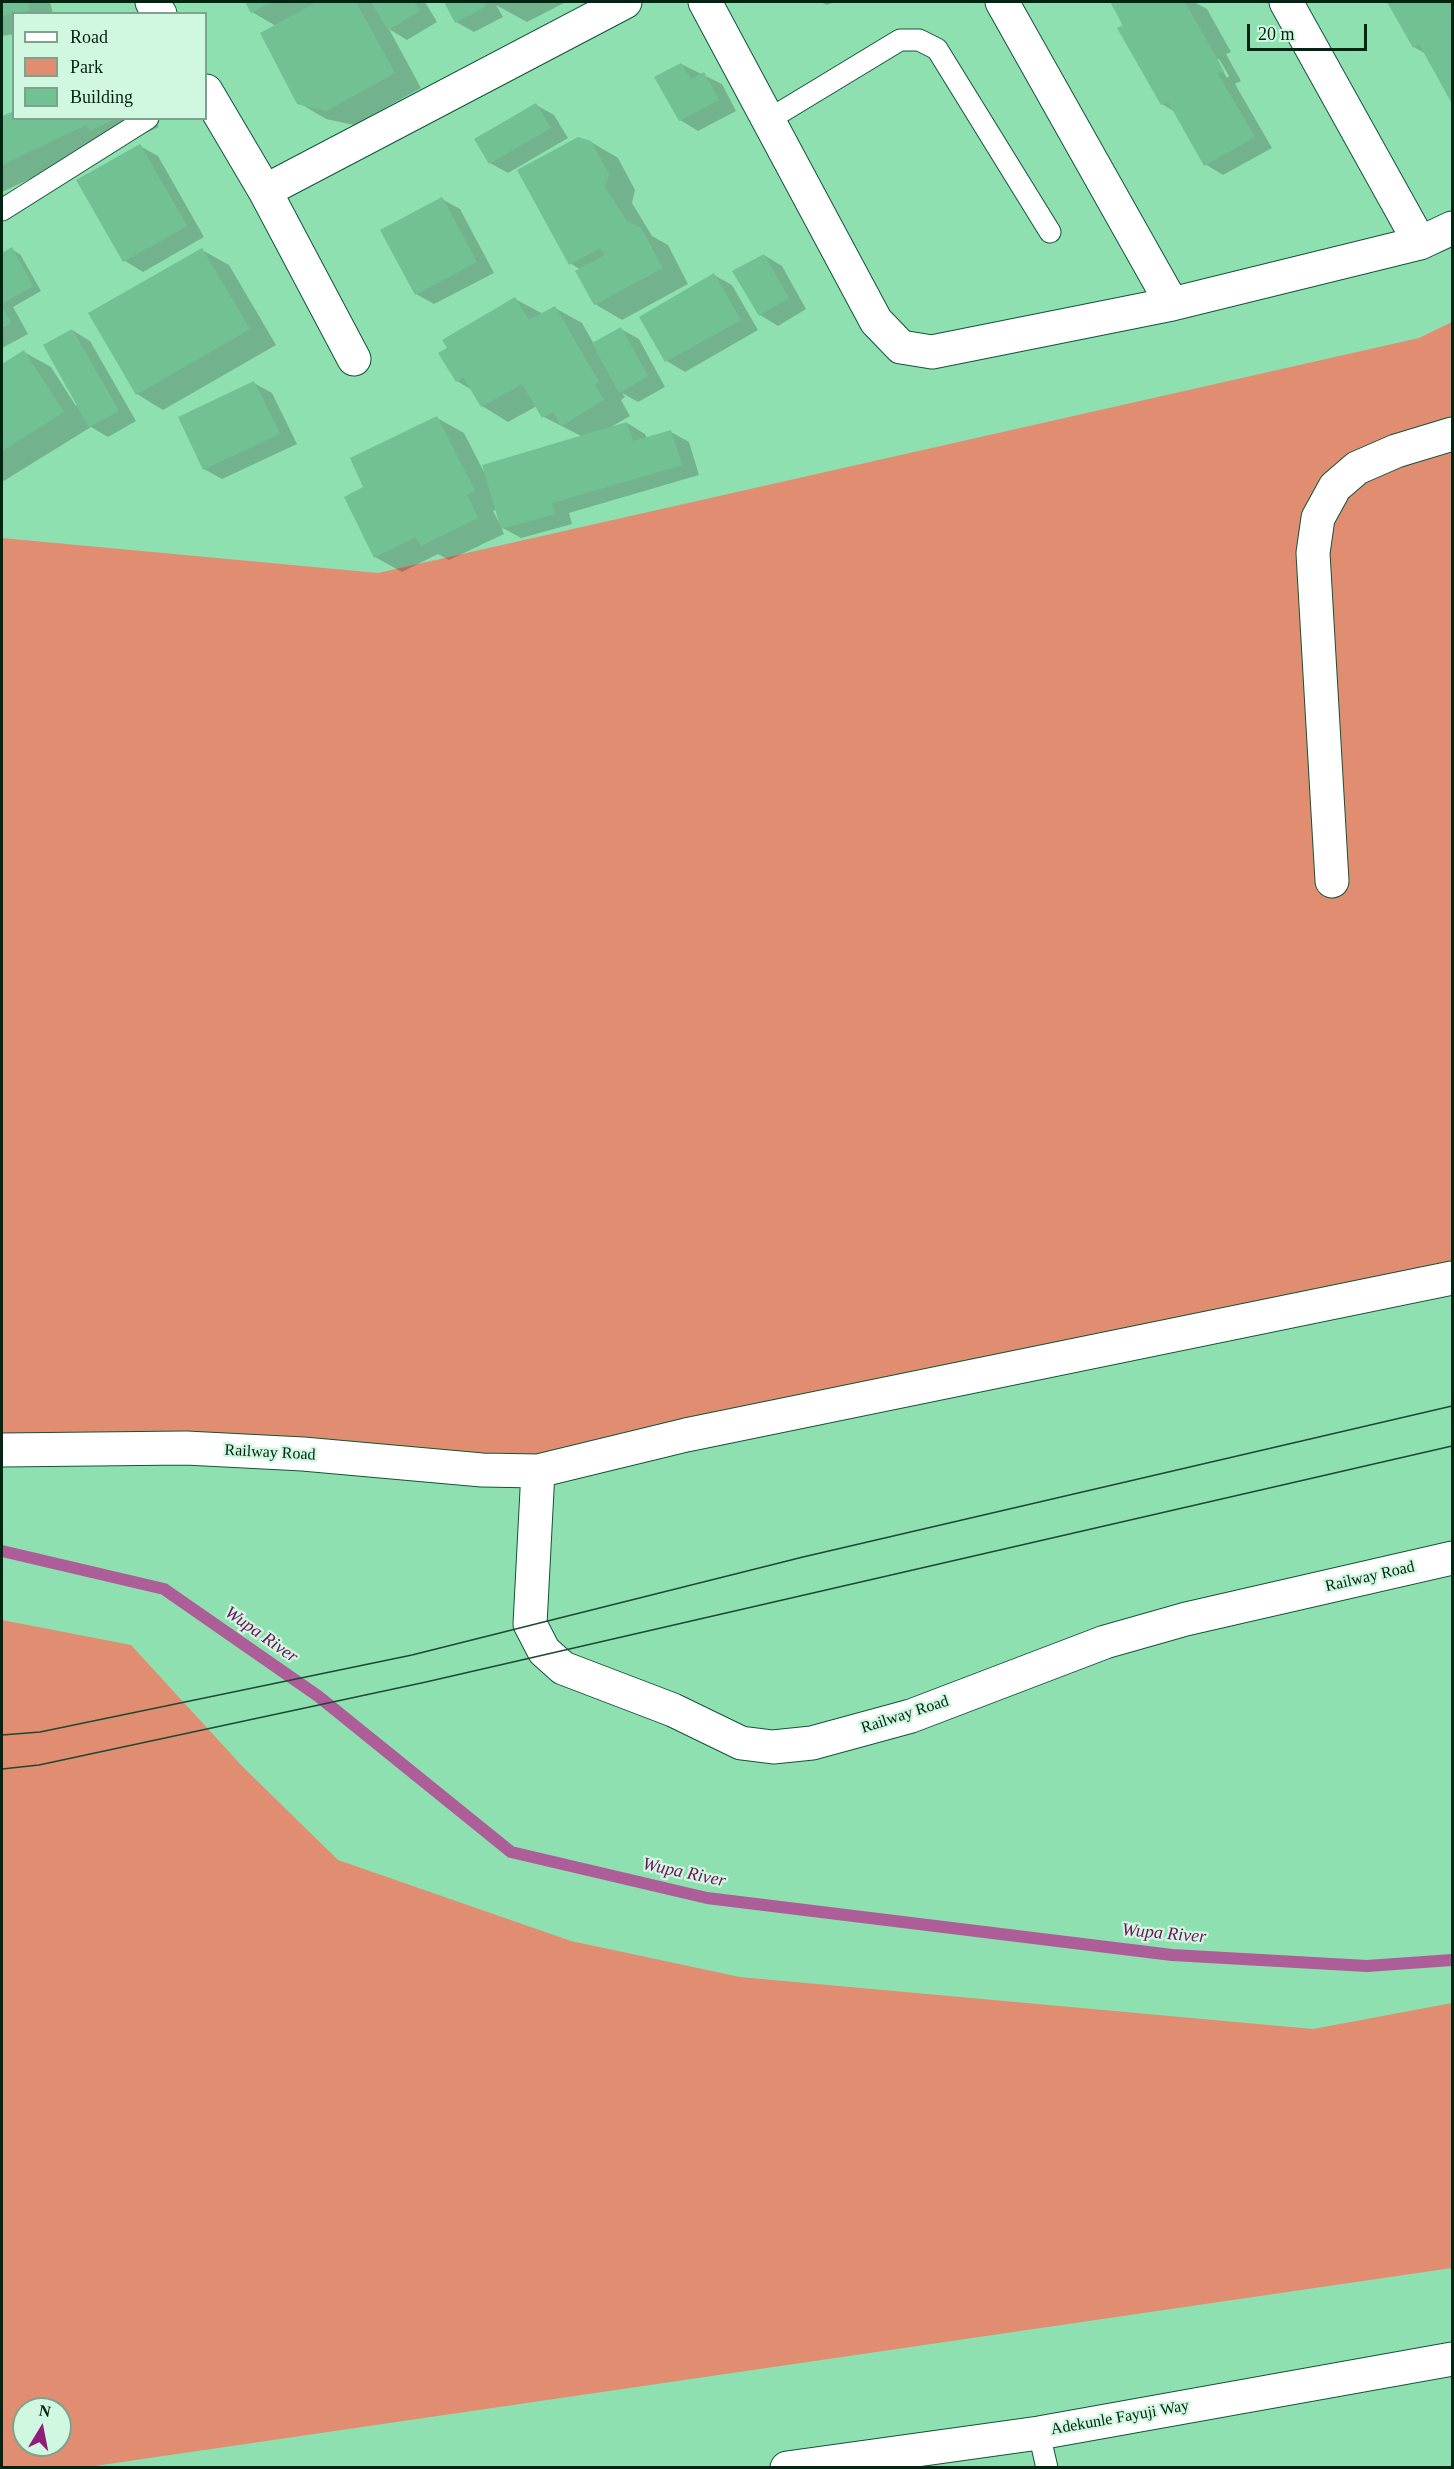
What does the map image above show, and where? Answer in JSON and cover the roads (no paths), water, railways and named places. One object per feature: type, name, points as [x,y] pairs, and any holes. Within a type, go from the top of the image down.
[{"type":"street","points":[[265,191],[625,2]]},
{"type":"street","points":[[705,2],[876,321],[901,347],[932,352],[1172,304],[1443,236],[1286,2]]},
{"type":"street","points":[[1002,2],[1172,304]]},
{"type":"street","points":[[207,93],[265,191],[354,359]]},
{"type":"street","points":[[1332,881],[1313,554],[1318,518],[1335,487],[1357,468],[1396,452],[1452,434]]},
{"type":"street","name":"Railway Road","points":[[2,1450],[198,1449],[303,1454],[460,1468],[538,1471],[686,1435],[1452,1278]]},
{"type":"street","name":"Railway Road","points":[[538,1471],[530,1624],[544,1651],[563,1668],[673,1710],[741,1743],[773,1747],[812,1743],[911,1716],[1105,1642],[1186,1619],[1452,1558]]},
{"type":"street","name":"Adekunle Fayuji Way","points":[[787,2468],[1039,2433],[1452,2359]]},
{"type":"lane","points":[[768,120],[900,40],[919,40],[937,49],[1050,232]]},
{"type":"lane","points":[[2,210],[145,120]]},
{"type":"lane","points":[[1039,2433],[1047,2468]]},
{"type":"waterway","name":"Wupa River","points":[[2,1551],[164,1589],[318,1696],[511,1852],[707,1898],[1172,1955],[1367,1966],[1452,1960]]},
{"type":"tram line","points":[[2,1735],[40,1732],[412,1655],[803,1557],[1452,1406]]},
{"type":"tram line","points":[[2,1769],[39,1765],[426,1682],[1452,1446]]}]
